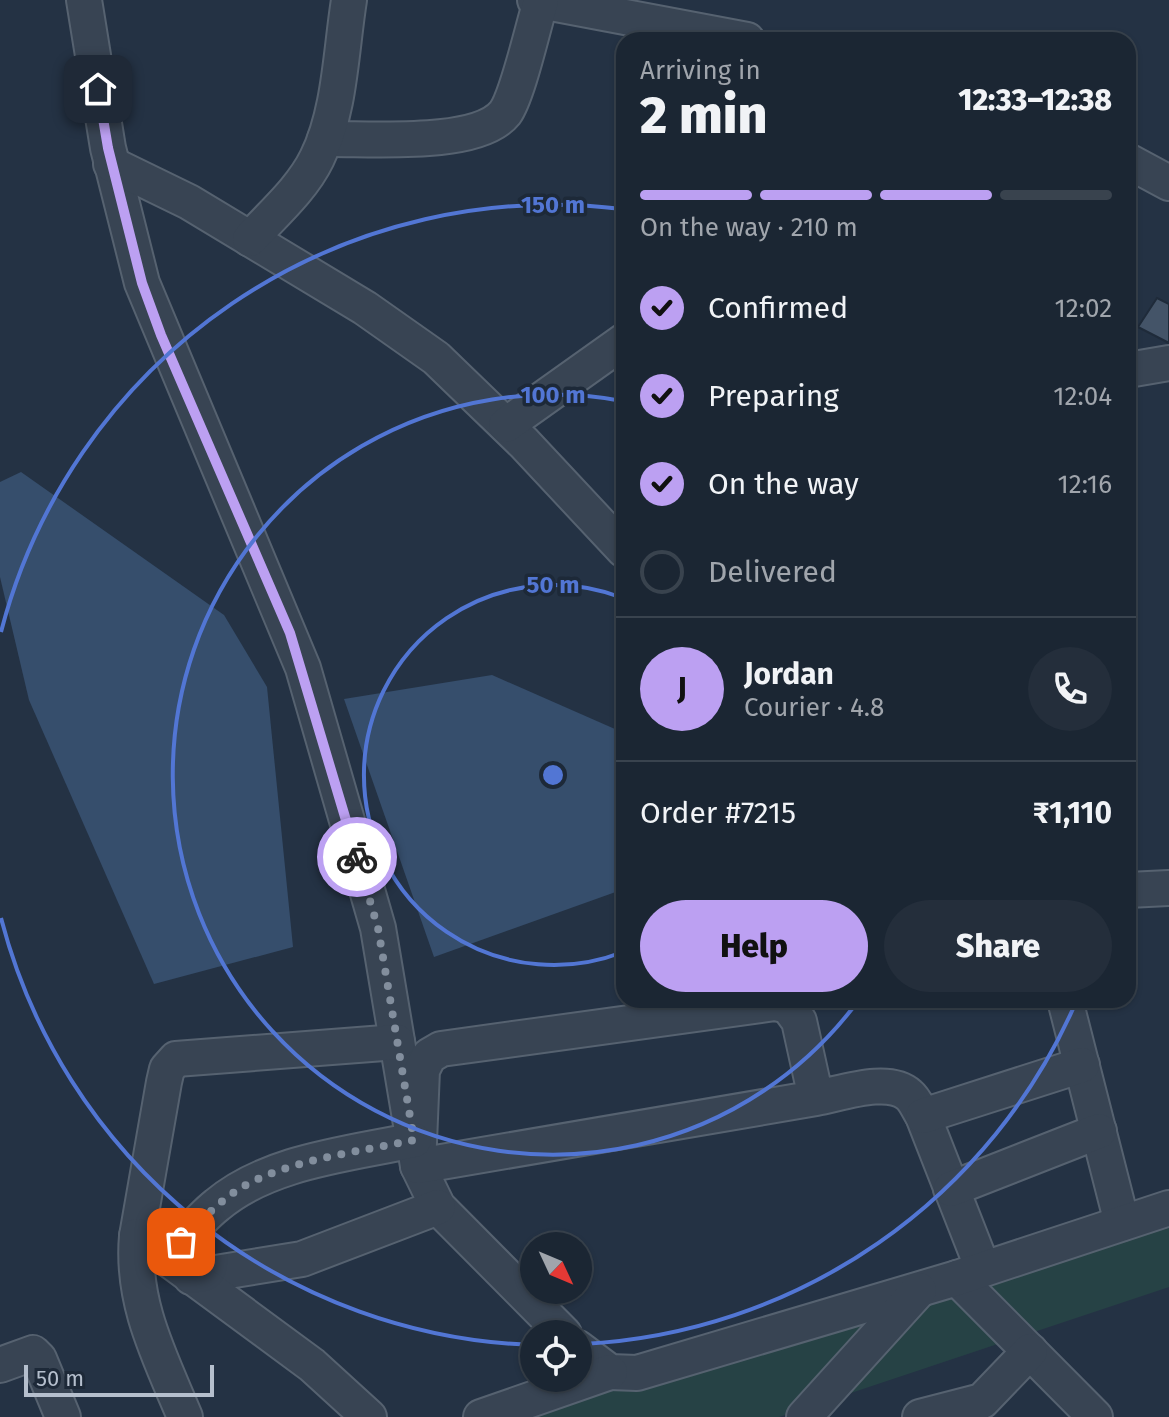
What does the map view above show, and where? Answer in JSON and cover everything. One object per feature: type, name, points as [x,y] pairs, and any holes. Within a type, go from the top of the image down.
[{"type":"street","points":[[84,0],[111,164],[128,236],[161,335],[303,668],[378,928],[416,1153],[438,1207],[550,1320]]},
{"type":"street","points":[[250,239],[298,187],[317,160],[325,139],[349,0]]},
{"type":"street","points":[[325,139],[459,135],[490,125],[507,110],[538,1],[694,14],[731,32]]},
{"type":"street","points":[[111,164],[189,202],[365,308],[410,340],[445,367],[506,425],[616,542]]},
{"type":"street","points":[[1136,165],[1169,183]]},
{"type":"street","points":[[506,425],[616,347]]},
{"type":"street","points":[[1136,369],[1169,363]]},
{"type":"street","points":[[1136,890],[1169,888]]},
{"type":"street","points":[[416,1153],[422,1070],[429,1056],[441,1049],[739,1008]]},
{"type":"street","points":[[789,1008],[799,1021],[816,1098]]},
{"type":"street","points":[[1067,1008],[1122,1223]]},
{"type":"street","points":[[185,1417],[143,1316],[134,1263],[167,1069],[176,1059],[397,1042]]},
{"type":"street","points":[[923,1116],[1082,1065]]},
{"type":"street","points":[[179,1268],[216,1205],[251,1183],[316,1161],[416,1153],[895,1087],[910,1095],[923,1116],[951,1189],[970,1273],[1030,1351],[1095,1417]]},
{"type":"street","points":[[951,1189],[1099,1131]]},
{"type":"street","points":[[179,1268],[302,1259],[438,1207]]},
{"type":"street","points":[[481,1417],[610,1372],[637,1373],[970,1273],[1169,1208]]},
{"type":"street","points":[[137,1236],[312,1365],[369,1417]]},
{"type":"street","points":[[804,1417],[921,1288]]},
{"type":"street","points":[[920,1417],[982,1401],[1030,1351]]},
{"type":"street","points":[[0,1365],[33,1353],[63,1417]]},
{"type":"street","points":[[592,1358],[610,1372]]},
{"type":"green space","points":[[1169,1226],[1169,1287],[779,1417],[510,1417]]},
{"type":"water","points":[[21,472],[224,615],[267,687],[293,947],[154,984],[29,700],[0,577],[0,482]]},
{"type":"water","points":[[492,675],[616,729],[616,892],[434,957],[344,699]]},
{"type":"building","points":[[1157,298],[1169,304],[1169,343],[1138,327]]},
{"type":"way so far","points":[[181,1242],[216,1205],[251,1183],[316,1161],[414,1140],[378,928],[357,857]]},
{"type":"route","points":[[98,89],[108,148],[142,283],[161,335],[290,633],[303,668],[357,857]]}]
